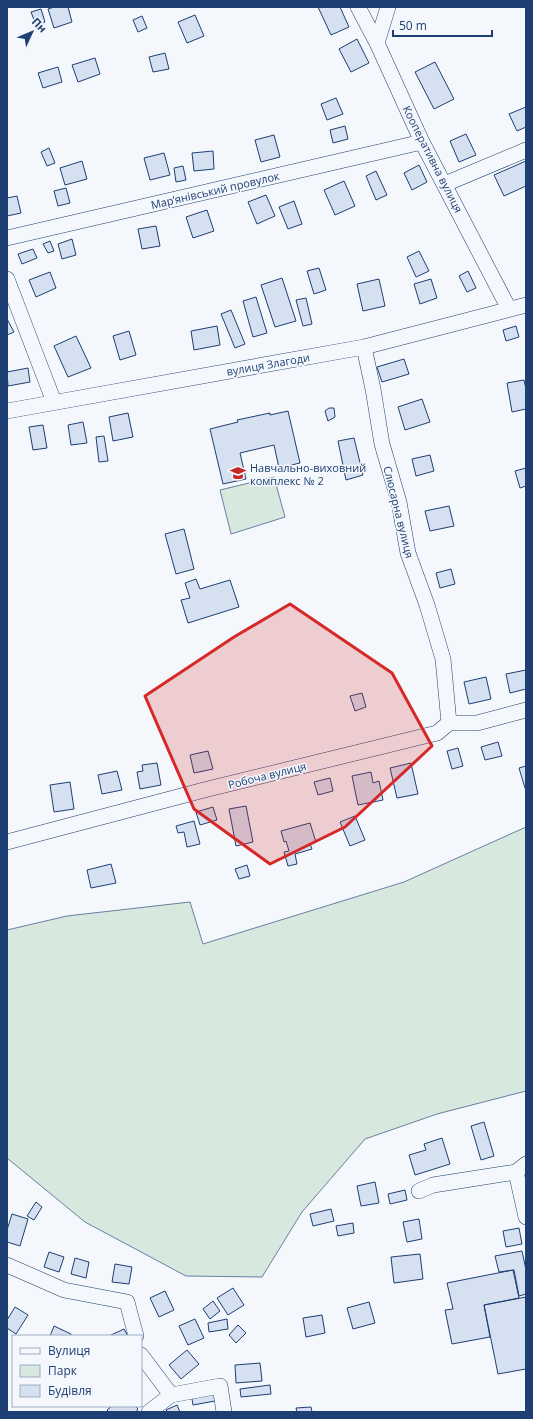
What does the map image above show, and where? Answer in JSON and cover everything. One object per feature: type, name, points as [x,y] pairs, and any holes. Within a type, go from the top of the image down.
[{"type":"street","name":"Кооперативна вулиця","points":[[358,7],[377,43],[422,142],[509,309]]},
{"type":"street","points":[[377,43],[388,7]]},
{"type":"street","name":"Мар’янівський провулок","points":[[7,238],[422,142]]},
{"type":"street","points":[[445,184],[526,150]]},
{"type":"street","points":[[7,280],[54,402]]},
{"type":"street","name":"вулиця Злагоди","points":[[7,411],[364,347],[526,305]]},
{"type":"street","name":"Слюсарна вулиця","points":[[364,347],[382,444],[399,502],[408,553],[427,605],[443,659],[449,723]]},
{"type":"street","points":[[449,723],[477,723],[526,710]]},
{"type":"street","name":"Робоча вулиця","points":[[7,842],[204,790],[437,732],[449,723]]},
{"type":"street","points":[[419,1191],[433,1185],[521,1168],[526,1217]]},
{"type":"street","points":[[7,1265],[64,1290],[127,1302],[136,1335]]},
{"type":"street","points":[[142,1356],[171,1395]]},
{"type":"street","points":[[149,1412],[171,1395],[220,1386],[224,1412]]},
{"type":"highlighted area","points":[[290,604],[392,673],[432,746],[345,827],[270,864],[194,809],[145,696],[234,637]]},
{"type":"green space","points":[[274,477],[285,517],[231,534],[220,490]]},
{"type":"green space","points":[[526,827],[526,1091],[437,1114],[365,1139],[302,1212],[262,1277],[186,1276],[85,1222],[7,1158],[7,930],[67,916],[190,902],[203,944],[404,882]]},
{"type":"building","points":[[54,7],[68,7],[72,22],[54,28],[48,9]]},
{"type":"building","points":[[318,7],[340,7],[349,27],[331,35]]},
{"type":"building","points":[[41,9],[45,22],[36,25],[31,12]]},
{"type":"building","points":[[195,15],[204,36],[187,43],[178,22]]},
{"type":"building","points":[[142,16],[147,28],[138,32],[133,20]]},
{"type":"building","points":[[357,39],[369,63],[351,72],[339,49]]},
{"type":"building","points":[[165,53],[169,69],[153,72],[149,57]]},
{"type":"building","points":[[95,58],[100,74],[78,82],[72,65]]},
{"type":"building","points":[[435,62],[454,99],[434,109],[415,72]]},
{"type":"building","points":[[58,67],[62,82],[43,88],[38,73]]},
{"type":"building","points":[[336,98],[343,114],[327,120],[321,104]]},
{"type":"building","points":[[526,107],[526,127],[517,131],[509,114]]},
{"type":"building","points":[[345,126],[348,139],[333,143],[330,130]]},
{"type":"building","points":[[466,134],[476,155],[459,162],[450,141]]},
{"type":"building","points":[[274,135],[280,157],[261,162],[255,140]]},
{"type":"building","points":[[49,148],[55,163],[47,166],[41,152]]},
{"type":"building","points":[[213,151],[214,169],[194,171],[192,153]]},
{"type":"building","points":[[164,153],[170,175],[150,180],[144,158]]},
{"type":"building","points":[[82,161],[87,179],[65,185],[60,168]]},
{"type":"building","points":[[526,161],[526,186],[504,196],[494,175]]},
{"type":"building","points":[[419,165],[427,182],[412,190],[404,173]]},
{"type":"building","points":[[183,166],[186,180],[176,182],[174,168]]},
{"type":"building","points":[[376,171],[387,195],[376,200],[366,176]]},
{"type":"building","points":[[344,181],[355,206],[335,215],[324,190]]},
{"type":"building","points":[[66,188],[70,203],[58,206],[54,191]]},
{"type":"building","points":[[266,195],[275,216],[257,224],[248,202]]},
{"type":"building","points":[[17,196],[21,213],[7,216],[7,198]]},
{"type":"building","points":[[294,201],[302,224],[288,229],[279,207]]},
{"type":"building","points":[[207,210],[214,231],[193,238],[186,217]]},
{"type":"building","points":[[156,226],[160,246],[142,249],[138,229]]},
{"type":"building","points":[[72,239],[76,255],[62,259],[58,244]]},
{"type":"building","points":[[50,241],[54,251],[48,253],[43,244]]},
{"type":"building","points":[[33,249],[37,258],[22,264],[18,254]]},
{"type":"building","points":[[419,251],[429,271],[416,277],[407,257]]},
{"type":"building","points":[[319,268],[326,290],[314,294],[307,271]]},
{"type":"building","points":[[468,271],[476,288],[467,292],[459,276]]},
{"type":"building","points":[[50,272],[56,288],[36,297],[29,280]]},
{"type":"building","points":[[282,278],[296,321],[275,327],[261,285]]},
{"type":"building","points":[[379,279],[385,306],[363,311],[357,284]]},
{"type":"building","points":[[431,279],[437,298],[420,304],[414,284]]},
{"type":"building","points":[[256,297],[267,333],[253,337],[243,301]]},
{"type":"building","points":[[306,298],[312,324],[303,326],[296,300]]},
{"type":"building","points":[[231,310],[245,344],[235,348],[221,314]]},
{"type":"building","points":[[7,319],[14,332],[7,335]]},
{"type":"building","points":[[217,326],[220,345],[194,350],[191,331]]},
{"type":"building","points":[[516,326],[519,337],[506,341],[503,330]]},
{"type":"building","points":[[129,331],[136,355],[120,360],[113,336]]},
{"type":"building","points":[[76,336],[91,368],[68,377],[54,346]]},
{"type":"building","points":[[404,359],[409,374],[382,382],[377,367]]},
{"type":"building","points":[[28,368],[30,382],[8,386],[7,372]]},
{"type":"building","points":[[524,380],[526,389],[526,409],[512,412],[507,383]]},
{"type":"building","points":[[422,399],[430,422],[405,430],[398,407]]},
{"type":"building","points":[[329,408],[334,408],[335,417],[328,421],[325,411]]},
{"type":"building","points":[[288,411],[300,463],[279,468],[274,445],[240,453],[246,479],[223,484],[210,429],[238,422],[237,420]]},
{"type":"building","points":[[128,413],[133,437],[113,441],[109,417]]},
{"type":"building","points":[[83,422],[87,443],[71,445],[68,425]]},
{"type":"building","points":[[43,425],[47,448],[33,450],[29,427]]},
{"type":"building","points":[[104,436],[108,461],[99,462],[96,437]]},
{"type":"building","points":[[354,438],[363,475],[346,480],[338,441]]},
{"type":"building","points":[[430,455],[434,471],[416,476],[412,459]]},
{"type":"building","points":[[526,468],[526,486],[520,488],[515,471]]},
{"type":"building","points":[[449,506],[454,526],[430,531],[425,511]]},
{"type":"building","points":[[184,529],[194,569],[176,574],[165,534]]},
{"type":"building","points":[[451,569],[455,584],[440,588],[436,573]]},
{"type":"building","points":[[196,579],[200,589],[230,580],[239,607],[188,623],[181,600],[190,598],[185,583]]},
{"type":"building","points":[[526,670],[526,689],[510,693],[506,674]]},
{"type":"building","points":[[486,677],[491,699],[469,704],[464,682]]},
{"type":"building","points":[[362,693],[366,707],[355,711],[350,696]]},
{"type":"building","points":[[498,742],[502,756],[485,760],[481,747]]},
{"type":"building","points":[[458,748],[463,766],[452,769],[447,751]]},
{"type":"building","points":[[208,751],[213,769],[194,773],[190,755]]},
{"type":"building","points":[[157,763],[161,785],[140,789],[137,772],[143,771],[142,765]]},
{"type":"building","points":[[411,763],[418,794],[397,798],[390,768]]},
{"type":"building","points":[[526,766],[526,788],[525,788],[519,768]]},
{"type":"building","points":[[117,771],[122,790],[102,794],[98,775]]},
{"type":"building","points":[[371,772],[373,783],[379,781],[383,800],[358,805],[352,776]]},
{"type":"building","points":[[330,778],[333,791],[318,795],[314,782]]},
{"type":"building","points":[[70,782],[74,809],[54,812],[50,785]]},
{"type":"building","points":[[246,806],[253,842],[236,846],[229,809]]},
{"type":"building","points":[[213,807],[217,820],[200,825],[196,812]]},
{"type":"building","points":[[355,816],[365,840],[350,846],[340,822]]},
{"type":"building","points":[[194,821],[200,844],[187,847],[184,832],[178,833],[176,826]]},
{"type":"building","points":[[310,823],[316,842],[310,844],[312,849],[295,854],[297,864],[288,866],[284,852],[289,851],[286,841],[284,842],[281,831]]},
{"type":"building","points":[[111,864],[116,883],[91,888],[87,870]]},
{"type":"building","points":[[247,865],[250,876],[239,879],[235,869]]},
{"type":"building","points":[[484,1122],[494,1156],[481,1160],[471,1126]]},
{"type":"building","points":[[442,1138],[450,1164],[415,1175],[409,1155],[426,1150],[424,1144]]},
{"type":"building","points":[[375,1182],[379,1203],[361,1206],[357,1186]]},
{"type":"building","points":[[405,1190],[407,1200],[390,1204],[388,1194]]},
{"type":"building","points":[[36,1202],[42,1207],[34,1220],[27,1216]]},
{"type":"building","points":[[331,1209],[334,1221],[313,1226],[310,1214]]},
{"type":"building","points":[[12,1214],[28,1219],[20,1246],[7,1242],[7,1230]]},
{"type":"building","points":[[419,1219],[422,1239],[407,1242],[403,1222]]},
{"type":"building","points":[[353,1223],[354,1233],[338,1236],[336,1226]]},
{"type":"building","points":[[519,1228],[522,1244],[506,1247],[503,1231]]},
{"type":"building","points":[[522,1251],[526,1270],[526,1294],[519,1296],[514,1270],[499,1272],[495,1256]]},
{"type":"building","points":[[49,1252],[64,1257],[59,1272],[44,1267]]},
{"type":"building","points":[[420,1254],[423,1279],[394,1283],[391,1257]]},
{"type":"building","points":[[75,1258],[89,1262],[86,1278],[71,1274]]},
{"type":"building","points":[[115,1264],[132,1267],[129,1284],[112,1282]]},
{"type":"building","points":[[513,1270],[519,1298],[484,1305],[490,1337],[452,1344],[445,1310],[453,1309],[447,1283]]},
{"type":"building","points":[[233,1288],[244,1305],[228,1315],[217,1298]]},
{"type":"building","points":[[165,1291],[174,1310],[159,1317],[150,1298]]},
{"type":"building","points":[[526,1297],[526,1369],[498,1374],[484,1305]]},
{"type":"building","points":[[213,1301],[220,1311],[210,1319],[203,1309]]},
{"type":"building","points":[[369,1302],[375,1323],[353,1329],[347,1308]]},
{"type":"building","points":[[15,1307],[28,1315],[16,1334],[7,1328],[7,1320]]},
{"type":"building","points":[[322,1315],[325,1333],[306,1337],[303,1318]]},
{"type":"building","points":[[195,1319],[204,1338],[188,1345],[179,1326]]},
{"type":"building","points":[[227,1319],[228,1329],[209,1332],[208,1323]]},
{"type":"building","points":[[238,1325],[246,1333],[236,1343],[229,1335]]},
{"type":"building","points":[[54,1326],[71,1334],[71,1335],[50,1335]]},
{"type":"building","points":[[124,1329],[127,1335],[111,1335]]},
{"type":"building","points":[[187,1350],[199,1364],[181,1379],[169,1365]]},
{"type":"building","points":[[260,1363],[262,1381],[236,1383],[235,1365]]},
{"type":"building","points":[[270,1385],[271,1394],[241,1397],[240,1389]]},
{"type":"building","points":[[214,1390],[215,1401],[193,1405],[191,1393]]},
{"type":"building","points":[[177,1405],[180,1412],[168,1412],[166,1410]]},
{"type":"building","points":[[111,1407],[136,1407],[138,1409],[136,1412],[109,1412],[107,1410]]},
{"type":"building","points":[[311,1407],[312,1412],[297,1412],[296,1408]]},
{"type":"place","name":"Навчально-виховний комплекс № 2","points":[[238,473]]}]
